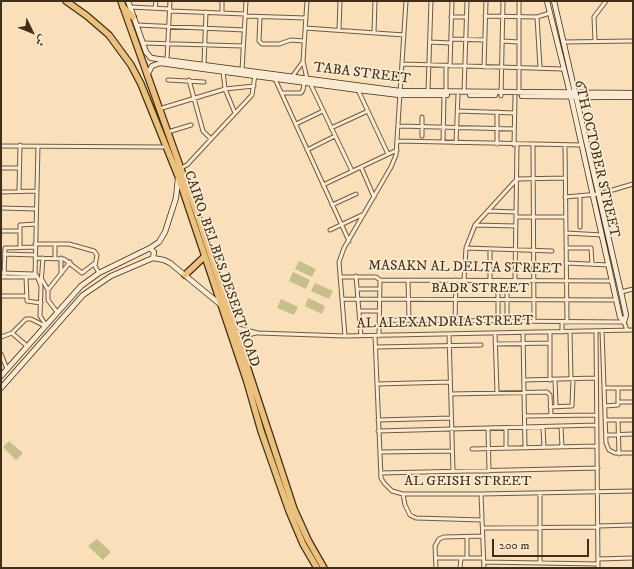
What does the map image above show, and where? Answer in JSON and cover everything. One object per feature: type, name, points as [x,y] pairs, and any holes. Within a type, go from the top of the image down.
[{"type":"highway","name":"CAIRO, BELBES DESERT ROAD","points":[[66,1],[99,26],[123,53],[141,84],[178,176],[261,431],[294,525],[317,568]]},
{"type":"highway","name":"CAIRO, BELBES DESERT ROAD","points":[[122,4],[197,214],[302,527],[324,568]]},
{"type":"highway","points":[[122,4],[133,16]]},
{"type":"highway","points":[[185,276],[204,257]]},
{"type":"highway","points":[[257,418],[260,419],[264,416]]},
{"type":"highway","points":[[261,431],[263,428],[268,428]]},
{"type":"street","name":"TABA STREET","points":[[128,1],[149,56],[161,61],[255,74],[292,77],[307,82],[358,90],[400,93],[464,92],[501,94]]},
{"type":"street","points":[[155,8],[156,1]]},
{"type":"street","points":[[167,59],[170,1]]},
{"type":"street","points":[[222,1],[222,13]]},
{"type":"street","points":[[242,70],[246,1]]},
{"type":"street","points":[[307,1],[303,61],[307,82],[323,111],[352,172]]},
{"type":"street","points":[[339,30],[340,1]]},
{"type":"street","points":[[374,33],[375,1]]},
{"type":"street","points":[[346,336],[339,262],[348,241],[391,167],[397,150],[406,1]]},
{"type":"street","points":[[428,91],[431,1]]},
{"type":"street","points":[[443,142],[452,1]]},
{"type":"street","points":[[464,92],[467,1]]},
{"type":"street","points":[[484,67],[486,1]]},
{"type":"street","points":[[501,94],[503,1]]},
{"type":"street","points":[[515,281],[517,178],[514,129],[519,68],[519,1]]},
{"type":"street","name":"6TH OCTOBER STREET","points":[[547,1],[563,69],[573,94],[581,145],[620,317],[628,330]]},
{"type":"street","name":"6TH OCTOBER STREET","points":[[554,1],[573,94],[599,194],[621,292],[626,315],[624,322]]},
{"type":"street","points":[[595,41],[594,17],[606,1]]},
{"type":"street","points":[[130,7],[306,18]]},
{"type":"street","points":[[204,64],[206,12]]},
{"type":"street","points":[[485,16],[537,18],[550,14]]},
{"type":"street","points":[[260,16],[259,41],[262,44],[279,44],[291,40],[304,41]]},
{"type":"street","points":[[451,17],[466,17]]},
{"type":"street","points":[[537,18],[540,68]]},
{"type":"street","points":[[137,25],[244,30]]},
{"type":"street","points":[[305,28],[404,35]]},
{"type":"street","points":[[554,30],[560,30]]},
{"type":"street","points":[[430,42],[484,40]]},
{"type":"street","points":[[502,41],[519,42]]},
{"type":"street","points":[[562,42],[633,41]]},
{"type":"street","points":[[143,43],[243,46]]},
{"type":"street","name":"TABA STREET","points":[[161,61],[167,59],[242,70],[275,79],[400,93],[428,91],[458,95],[633,93]]},
{"type":"street","points":[[148,75],[154,64],[161,61]]},
{"type":"street","points":[[292,77],[303,61]]},
{"type":"street","points":[[403,64],[563,69]]},
{"type":"street","points":[[223,70],[225,89],[236,113]]},
{"type":"street","points":[[180,168],[187,166],[252,95],[255,74]]},
{"type":"street","points":[[275,79],[348,241]]},
{"type":"street","points":[[168,80],[204,82]]},
{"type":"street","points":[[189,80],[203,131],[211,139]]},
{"type":"street","points":[[282,93],[300,93],[307,82]]},
{"type":"street","points":[[159,109],[225,89],[254,86]]},
{"type":"street","points":[[358,90],[388,154]]},
{"type":"street","name":"TABA STREET","points":[[573,94],[633,97]]},
{"type":"street","points":[[456,143],[458,95]]},
{"type":"street","points":[[296,124],[323,111]]},
{"type":"street","points":[[331,128],[368,111]]},
{"type":"street","points":[[458,111],[515,113]]},
{"type":"street","points":[[497,112],[498,144]]},
{"type":"street","points":[[422,117],[422,136]]},
{"type":"street","points":[[167,132],[191,125]]},
{"type":"street","points":[[399,126],[514,129]]},
{"type":"street","points":[[307,150],[335,136]]},
{"type":"street","points":[[398,141],[516,145],[581,145]]},
{"type":"street","points":[[533,145],[534,321]]},
{"type":"street","points":[[565,145],[566,322]]},
{"type":"street","points":[[1,146],[167,147]]},
{"type":"street","points":[[19,191],[20,146]]},
{"type":"street","points":[[38,146],[35,275],[41,283]]},
{"type":"street","points":[[323,185],[397,150]]},
{"type":"street","points":[[360,167],[374,197]]},
{"type":"street","points":[[1,168],[19,168]]},
{"type":"street","points":[[1,376],[81,286],[99,273],[159,242],[165,232],[176,198],[178,176]]},
{"type":"street","points":[[464,280],[466,248],[475,225],[517,178],[565,178]]},
{"type":"street","points":[[565,198],[599,194],[633,184]]},
{"type":"street","points":[[1,192],[36,191]]},
{"type":"street","points":[[332,205],[356,194]]},
{"type":"street","points":[[580,196],[580,227]]},
{"type":"street","points":[[1,208],[36,209]]},
{"type":"street","points":[[488,211],[516,212]]},
{"type":"street","points":[[330,230],[364,214]]},
{"type":"street","points":[[516,217],[566,217]]},
{"type":"street","points":[[20,247],[21,224],[36,224]]},
{"type":"street","points":[[475,225],[516,226]]},
{"type":"street","points":[[1,231],[20,231]]},
{"type":"street","points":[[566,233],[602,235]]},
{"type":"street","points":[[3,275],[4,254],[6,247],[55,244],[78,245],[94,251],[98,257],[95,267],[99,273]]},
{"type":"street","points":[[55,244],[55,258]]},
{"type":"street","points":[[150,248],[154,252],[153,258]]},
{"type":"street","points":[[466,248],[552,251]]},
{"type":"street","points":[[566,248],[591,248],[592,264]]},
{"type":"street","points":[[490,249],[490,280]]},
{"type":"street","points":[[4,254],[61,258],[70,262],[82,273],[96,262]]},
{"type":"street","points":[[44,258],[41,278],[40,316],[45,326]]},
{"type":"street","points":[[61,258],[61,274]]},
{"type":"street","points":[[1,388],[83,295],[111,276],[153,258],[167,261],[221,305]]},
{"type":"street","points":[[48,290],[70,262]]},
{"type":"street","points":[[566,263],[609,265]]},
{"type":"street","points":[[3,275],[35,275]]},
{"type":"street","points":[[3,275],[26,277],[35,275]]},
{"type":"street","points":[[356,276],[361,336]]},
{"type":"street","points":[[26,277],[26,296],[28,303],[40,303]]},
{"type":"street","name":"MASAKN AL DELTA STREET","points":[[340,277],[376,277],[380,280],[613,281]]},
{"type":"street","points":[[41,278],[48,290],[48,300],[57,312]]},
{"type":"street","name":"AL GEISH STREET","points":[[380,280],[379,320],[376,347],[378,431],[381,478],[387,488],[403,494],[633,491]]},
{"type":"street","points":[[408,280],[409,320]]},
{"type":"street","points":[[456,280],[456,321]]},
{"type":"street","points":[[498,280],[498,321]]},
{"type":"street","points":[[507,281],[507,321]]},
{"type":"street","points":[[357,289],[380,289]]},
{"type":"street","points":[[621,292],[633,289]]},
{"type":"street","points":[[1,296],[26,296]]},
{"type":"street","name":"BADR STREET","points":[[342,299],[617,300]]},
{"type":"street","points":[[359,311],[379,311]]},
{"type":"street","points":[[1,337],[12,333],[26,319],[31,319],[45,326]]},
{"type":"street","points":[[379,320],[624,322]]},
{"type":"street","points":[[562,322],[562,332]]},
{"type":"street","name":"AL ALEXANDRIA STREET","points":[[234,327],[258,333],[346,336],[633,330]]},
{"type":"street","points":[[596,331],[598,568]]},
{"type":"street","points":[[602,331],[606,443],[609,450],[619,454],[633,453]]},
{"type":"street","points":[[550,332],[550,380]]},
{"type":"street","points":[[550,407],[570,407],[573,405],[570,332]]},
{"type":"street","points":[[12,333],[27,346]]},
{"type":"street","name":"AL ALEXANDRIA STREET","points":[[239,341],[248,335],[258,333]]},
{"type":"street","points":[[495,333],[497,392]]},
{"type":"street","points":[[523,333],[526,448]]},
{"type":"street","points":[[449,334],[453,471]]},
{"type":"street","points":[[495,344],[550,343]]},
{"type":"street","points":[[376,347],[481,345]]},
{"type":"street","points":[[1,354],[7,369]]},
{"type":"street","points":[[524,380],[596,378]]},
{"type":"street","points":[[555,379],[556,407]]},
{"type":"street","points":[[377,384],[450,382]]},
{"type":"street","points":[[604,388],[633,388]]},
{"type":"street","points":[[605,406],[615,406],[618,402],[618,388]]},
{"type":"street","points":[[451,394],[548,392],[550,416]]},
{"type":"street","points":[[618,402],[633,402]]},
{"type":"street","points":[[525,416],[597,415]]},
{"type":"street","points":[[378,420],[452,418]]},
{"type":"street","points":[[606,420],[633,420]]},
{"type":"street","points":[[618,420],[619,454]]},
{"type":"street","points":[[378,431],[597,425]]},
{"type":"street","points":[[561,426],[562,447]]},
{"type":"street","points":[[543,427],[544,448]]},
{"type":"street","points":[[488,428],[490,471]]},
{"type":"street","points":[[506,428],[506,448]]},
{"type":"street","points":[[606,435],[633,434]]},
{"type":"street","points":[[472,449],[597,446]]},
{"type":"street","points":[[380,452],[452,451]]},
{"type":"street","points":[[381,473],[598,468]]},
{"type":"street","points":[[540,493],[540,562]]},
{"type":"street","points":[[403,494],[405,505],[410,515],[416,518],[482,520]]},
{"type":"street","points":[[481,494],[484,568]]},
{"type":"street","points":[[482,528],[633,525]]},
{"type":"street","points":[[436,568],[435,546],[439,539],[483,536]]},
{"type":"street","points":[[467,537],[467,558]]},
{"type":"street","points":[[436,558],[598,564]]},
{"type":"street","points":[[460,568],[461,558]]},
{"type":"street","points":[[598,559],[633,558]]},
{"type":"shaded area","points":[[299,261],[316,269],[312,277],[295,269]]},
{"type":"shaded area","points":[[293,272],[310,280],[306,289],[289,281]]},
{"type":"shaded area","points":[[315,283],[333,291],[329,299],[311,291]]},
{"type":"shaded area","points":[[308,298],[325,306],[322,314],[305,306]]},
{"type":"shaded area","points":[[281,299],[298,307],[294,315],[277,308]]},
{"type":"shaded area","points":[[9,441],[23,453],[16,460],[3,447]]},
{"type":"shaded area","points":[[97,539],[111,552],[103,560],[88,546]]}]
